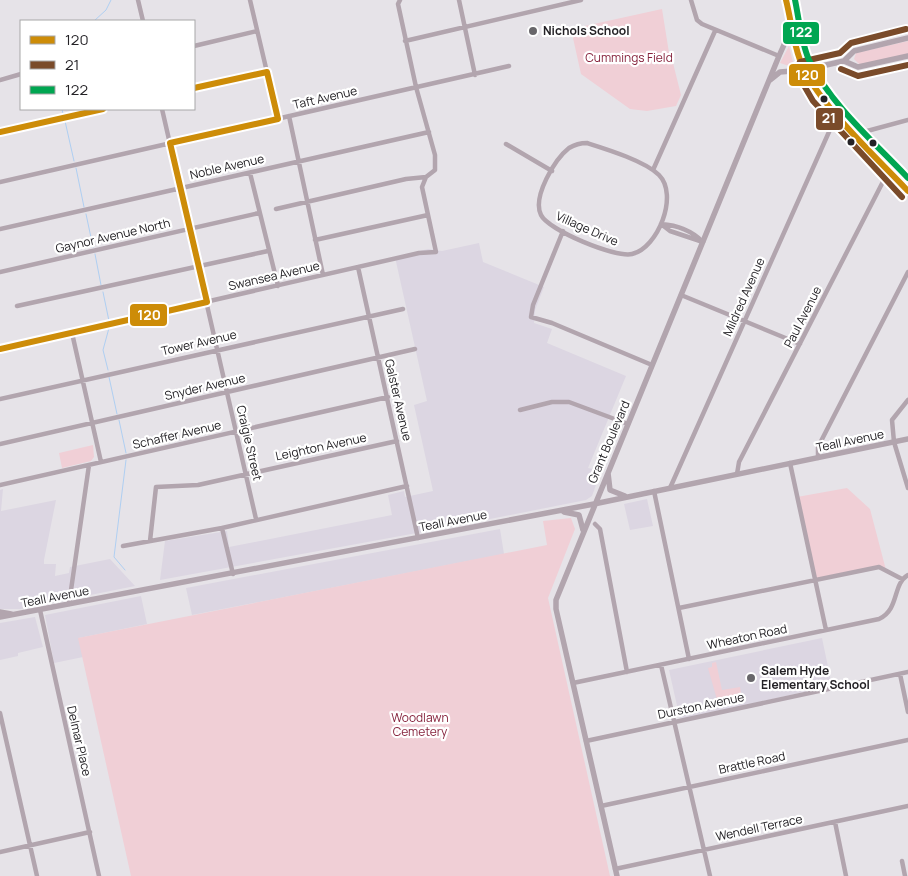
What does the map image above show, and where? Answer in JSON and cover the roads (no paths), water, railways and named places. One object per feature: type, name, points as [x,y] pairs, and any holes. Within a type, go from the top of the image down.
[{"type":"main road","points":[[786,0],[804,70],[820,96],[908,191]]},
{"type":"street","points":[[138,0],[143,20]]},
{"type":"street","points":[[250,0],[278,119]]},
{"type":"street","points":[[460,0],[475,75]]},
{"type":"street","points":[[405,40],[581,0]]},
{"type":"street","points":[[691,0],[697,20],[715,31],[779,56]]},
{"type":"street","points":[[315,240],[428,215],[422,187],[426,177],[435,170],[436,164],[405,40],[399,2]]},
{"type":"street","points":[[195,46],[257,31]]},
{"type":"street","points":[[654,170],[715,31]]},
{"type":"street","name":"Grant Boulevard","points":[[617,876],[556,600],[583,530],[776,63],[787,38],[793,33]]},
{"type":"street","points":[[770,80],[780,72],[804,70],[844,61],[854,51],[908,38]]},
{"type":"street","points":[[844,61],[858,67],[908,56]]},
{"type":"street","points":[[776,63],[787,71]]},
{"type":"street","name":"Taft Avenue","points":[[0,182],[509,66]]},
{"type":"street","points":[[195,88],[267,72]]},
{"type":"street","points":[[0,80],[20,74]]},
{"type":"street","points":[[0,132],[99,110]]},
{"type":"street","name":"Craigie Street","points":[[162,110],[256,519]]},
{"type":"street","name":"Mildred Avenue","points":[[670,488],[837,114]]},
{"type":"street","points":[[289,116],[323,275]]},
{"type":"street","points":[[856,134],[908,120]]},
{"type":"street","name":"Noble Avenue","points":[[0,229],[429,132]]},
{"type":"street","name":"Village Drive","points":[[587,143],[654,170],[662,178],[666,189],[666,207],[661,224],[645,247],[635,253],[625,255],[606,250],[563,231],[545,222],[538,208],[540,191],[552,171],[567,150],[576,145],[587,143]]},
{"type":"street","points":[[506,144],[552,171]]},
{"type":"street","name":"Paul Avenue","points":[[737,474],[739,462],[889,170]]},
{"type":"street","points":[[250,172],[278,286]]},
{"type":"street","points":[[898,179],[908,175]]},
{"type":"street","points":[[276,209],[406,179],[426,177]]},
{"type":"street","name":"Gaynor Avenue North","points":[[0,272],[259,213]]},
{"type":"street","name":"Swansea Avenue","points":[[0,349],[358,267],[436,252],[428,215]]},
{"type":"street","points":[[661,224],[672,225],[697,235],[703,242]]},
{"type":"street","points":[[563,231],[532,305],[532,317],[652,365]]},
{"type":"street","points":[[17,306],[268,251]]},
{"type":"street","name":"Galster Avenue","points":[[358,267],[418,538]]},
{"type":"street","points":[[818,458],[818,447],[908,272]]},
{"type":"street","points":[[681,295],[800,344]]},
{"type":"street","name":"Tower Avenue","points":[[0,399],[217,349],[403,309]]},
{"type":"street","points":[[72,333],[101,462]]},
{"type":"street","name":"Snyder Avenue","points":[[0,444],[415,349]]},
{"type":"street","name":"Schaffer Avenue","points":[[0,485],[388,397]]},
{"type":"street","points":[[908,400],[892,420],[894,442],[908,488]]},
{"type":"street","points":[[520,410],[552,402],[569,402],[628,424]]},
{"type":"street","name":"Teall Avenue","points":[[0,617],[594,504],[908,439]]},
{"type":"street","name":"Leighton Avenue","points":[[150,541],[156,487],[187,487],[397,441]]},
{"type":"street","points":[[790,464],[826,630]]},
{"type":"street","points":[[69,604],[89,465]]},
{"type":"street","points":[[608,471],[610,490],[627,497]]},
{"type":"street","points":[[123,546],[222,528],[407,486]]},
{"type":"street","points":[[654,492],[689,659]]},
{"type":"street","points":[[557,511],[574,512],[579,515],[583,530]]},
{"type":"street","points":[[595,524],[600,529],[627,672]]},
{"type":"street","points":[[222,528],[233,574]]},
{"type":"street","points":[[678,608],[880,567],[902,579],[908,576]]},
{"type":"street","name":"Wheaton Road","points":[[573,683],[883,617],[895,602],[902,579]]},
{"type":"street","name":"Delmar Place","points":[[40,610],[99,876]]},
{"type":"street","points":[[0,612],[15,614]]},
{"type":"street","points":[[661,665],[710,876]]},
{"type":"street","name":"Durston Avenue","points":[[586,741],[908,672]]},
{"type":"street","points":[[900,674],[908,712]]},
{"type":"street","points":[[0,713],[37,876]]},
{"type":"street","name":"Brattle Road","points":[[601,806],[908,740]]},
{"type":"street","name":"Wendell Terrace","points":[[615,869],[908,806]]},
{"type":"street","points":[[835,822],[846,876]]},
{"type":"street","points":[[0,852],[90,832]]},
{"type":"street","points":[[902,861],[905,876]]},
{"type":"waterway","points":[[95,20],[106,10],[111,0]]},
{"type":"waterway","points":[[62,110],[63,114]]},
{"type":"waterway","points":[[65,121],[74,161]]},
{"type":"waterway","points":[[76,168],[84,207]]},
{"type":"waterway","points":[[86,214],[93,247]]},
{"type":"waterway","points":[[95,254],[101,285]]},
{"type":"waterway","points":[[103,292],[109,321]]},
{"type":"waterway","points":[[108,370],[103,350],[109,328]]},
{"type":"waterway","points":[[109,377],[117,414]]},
{"type":"waterway","points":[[119,420],[126,453]]},
{"type":"waterway","points":[[125,570],[114,557],[126,460]]},
{"type":"place","name":"Nichols School","points":[[533,31]]},
{"type":"place","name":"Salem Hyde Elementary School","points":[[751,678]]},
{"type":"park label","name":"Cummings Field","points":[[629,58]]},
{"type":"park label","name":"Woodlawn Cemetery","points":[[420,725]]}]
